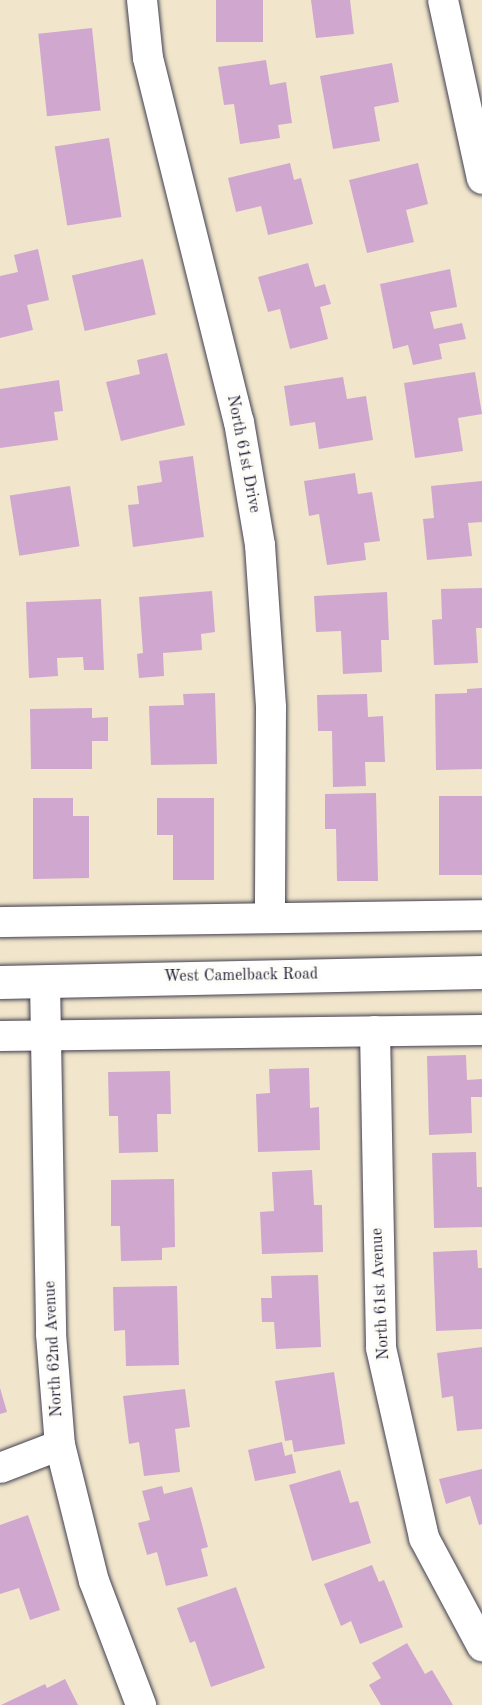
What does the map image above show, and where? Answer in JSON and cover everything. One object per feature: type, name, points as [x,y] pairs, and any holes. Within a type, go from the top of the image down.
[{"type":"main road","name":"West Camelback Road","points":[[0,982],[482,972]]},
{"type":"street","name":"North 61st Drive","points":[[142,0],[148,58],[239,422],[260,544],[271,708],[270,918]]},
{"type":"street","points":[[443,0],[481,170]]},
{"type":"street","points":[[0,922],[482,915]]},
{"type":"street","name":"North 62nd Avenue","points":[[45,981],[51,1334],[60,1445],[94,1581],[141,1705]]},
{"type":"street","points":[[0,1036],[482,1030]]},
{"type":"street","name":"North 61st Avenue","points":[[375,1031],[381,1348],[424,1538],[482,1646]]},
{"type":"street","points":[[0,1468],[60,1445]]},
{"type":"building","points":[[216,0],[263,0],[263,42],[216,42]]},
{"type":"building","points":[[311,0],[350,0],[354,34],[316,38]]},
{"type":"building","points":[[92,28],[101,111],[47,116],[38,34]]},
{"type":"building","points":[[266,60],[270,85],[286,82],[292,123],[278,125],[280,138],[240,144],[234,104],[224,105],[218,67]]},
{"type":"building","points":[[392,63],[399,102],[374,107],[380,141],[333,149],[320,76]]},
{"type":"building","points":[[109,138],[122,217],[67,226],[55,147]]},
{"type":"building","points":[[290,163],[294,180],[301,178],[313,224],[268,235],[261,206],[236,212],[228,178]]},
{"type":"building","points":[[418,163],[428,204],[406,210],[414,242],[367,253],[349,180]]},
{"type":"building","points":[[38,249],[49,300],[27,305],[33,330],[0,338],[0,276],[18,272],[14,255]]},
{"type":"building","points":[[143,259],[156,315],[85,331],[72,275]]},
{"type":"building","points":[[308,263],[315,287],[325,284],[331,304],[320,307],[328,339],[290,349],[280,309],[268,312],[258,277]]},
{"type":"building","points":[[450,269],[457,307],[430,312],[434,329],[462,323],[466,339],[439,344],[442,359],[413,365],[408,345],[393,349],[380,284]]},
{"type":"building","points":[[167,353],[185,425],[121,441],[106,382],[140,374],[137,360]]},
{"type":"building","points":[[475,372],[482,414],[458,418],[463,451],[415,458],[404,383]]},
{"type":"building","points":[[343,377],[347,399],[366,396],[373,440],[319,449],[315,422],[290,426],[284,386]]},
{"type":"building","points":[[59,380],[63,411],[54,412],[58,440],[0,448],[0,389]]},
{"type":"building","points":[[193,456],[204,537],[133,547],[128,505],[139,504],[137,486],[162,482],[159,461]]},
{"type":"building","points":[[355,473],[358,494],[372,492],[380,541],[364,543],[366,560],[327,565],[319,514],[309,516],[304,481]]},
{"type":"building","points":[[482,481],[482,522],[468,523],[472,556],[427,560],[423,519],[434,518],[431,486]]},
{"type":"building","points":[[70,486],[80,546],[19,556],[10,496]]},
{"type":"building","points":[[482,588],[482,628],[476,628],[478,663],[434,665],[432,620],[442,619],[441,589]]},
{"type":"building","points":[[212,591],[215,632],[201,634],[202,650],[163,653],[164,676],[139,678],[137,654],[143,653],[139,597]]},
{"type":"building","points":[[387,592],[389,640],[381,640],[382,672],[343,674],[341,631],[316,632],[314,596]]},
{"type":"building","points":[[101,599],[104,670],[84,670],[83,657],[57,658],[58,676],[29,678],[26,602]]},
{"type":"building","points":[[482,688],[482,769],[436,770],[435,694],[467,693],[467,689]]},
{"type":"building","points":[[215,693],[217,764],[151,765],[149,706],[184,705],[183,694]]},
{"type":"building","points":[[367,694],[368,717],[383,716],[385,762],[365,762],[366,786],[333,787],[332,731],[318,731],[317,695]]},
{"type":"building","points":[[92,708],[92,718],[108,717],[108,741],[92,741],[92,769],[31,769],[30,709]]},
{"type":"building","points":[[376,793],[378,881],[337,881],[336,829],[325,829],[325,794]]},
{"type":"building","points":[[439,796],[482,796],[482,875],[439,875]]},
{"type":"building","points":[[33,798],[73,798],[73,816],[89,816],[89,878],[33,879]]},
{"type":"building","points":[[157,798],[214,798],[214,880],[173,880],[173,835],[157,835]]},
{"type":"building","points":[[466,1055],[467,1080],[482,1079],[482,1097],[471,1097],[472,1133],[429,1135],[427,1056]]},
{"type":"building","points":[[309,1068],[310,1108],[319,1107],[320,1150],[258,1152],[256,1094],[270,1093],[269,1069]]},
{"type":"building","points":[[170,1071],[171,1114],[157,1114],[158,1152],[119,1153],[118,1116],[109,1116],[108,1072]]},
{"type":"building","points":[[476,1152],[477,1187],[482,1187],[482,1227],[434,1228],[432,1153]]},
{"type":"building","points":[[312,1170],[314,1205],[322,1205],[323,1252],[262,1254],[260,1212],[274,1211],[272,1172]]},
{"type":"building","points":[[174,1179],[175,1247],[162,1248],[162,1260],[121,1261],[120,1226],[111,1226],[111,1180]]},
{"type":"building","points":[[477,1250],[478,1268],[482,1268],[482,1329],[436,1331],[433,1252]]},
{"type":"building","points":[[318,1275],[321,1347],[276,1349],[274,1322],[262,1322],[261,1298],[272,1298],[271,1276]]},
{"type":"building","points":[[177,1286],[179,1365],[126,1366],[125,1330],[114,1331],[113,1287]]},
{"type":"building","points":[[482,1347],[482,1429],[457,1431],[453,1396],[442,1398],[437,1353]]},
{"type":"building","points":[[334,1372],[345,1444],[294,1452],[292,1440],[285,1441],[275,1381]]},
{"type":"building","points":[[0,1388],[7,1412],[0,1414]]},
{"type":"building","points":[[185,1389],[190,1427],[175,1429],[180,1472],[144,1476],[139,1442],[129,1444],[123,1396]]},
{"type":"building","points":[[282,1442],[285,1456],[292,1454],[296,1473],[255,1481],[248,1450]]},
{"type":"building","points":[[482,1469],[482,1524],[479,1525],[470,1496],[446,1504],[439,1479]]},
{"type":"building","points":[[340,1470],[350,1503],[358,1501],[371,1543],[312,1561],[289,1485]]},
{"type":"building","points":[[162,1486],[164,1494],[192,1487],[208,1547],[201,1549],[208,1576],[166,1586],[157,1552],[147,1555],[138,1523],[150,1520],[142,1491]]},
{"type":"building","points":[[28,1515],[60,1610],[30,1620],[19,1588],[0,1594],[0,1525]]},
{"type":"building","points":[[372,1565],[379,1582],[384,1580],[403,1627],[360,1644],[351,1621],[341,1626],[324,1584]]},
{"type":"building","points":[[236,1587],[265,1668],[211,1687],[195,1641],[190,1643],[177,1608]]},
{"type":"building","points":[[407,1643],[425,1674],[432,1670],[453,1705],[381,1705],[369,1685],[381,1678],[372,1663]]},
{"type":"building","points":[[65,1679],[78,1705],[1,1705],[45,1684],[47,1688]]}]
